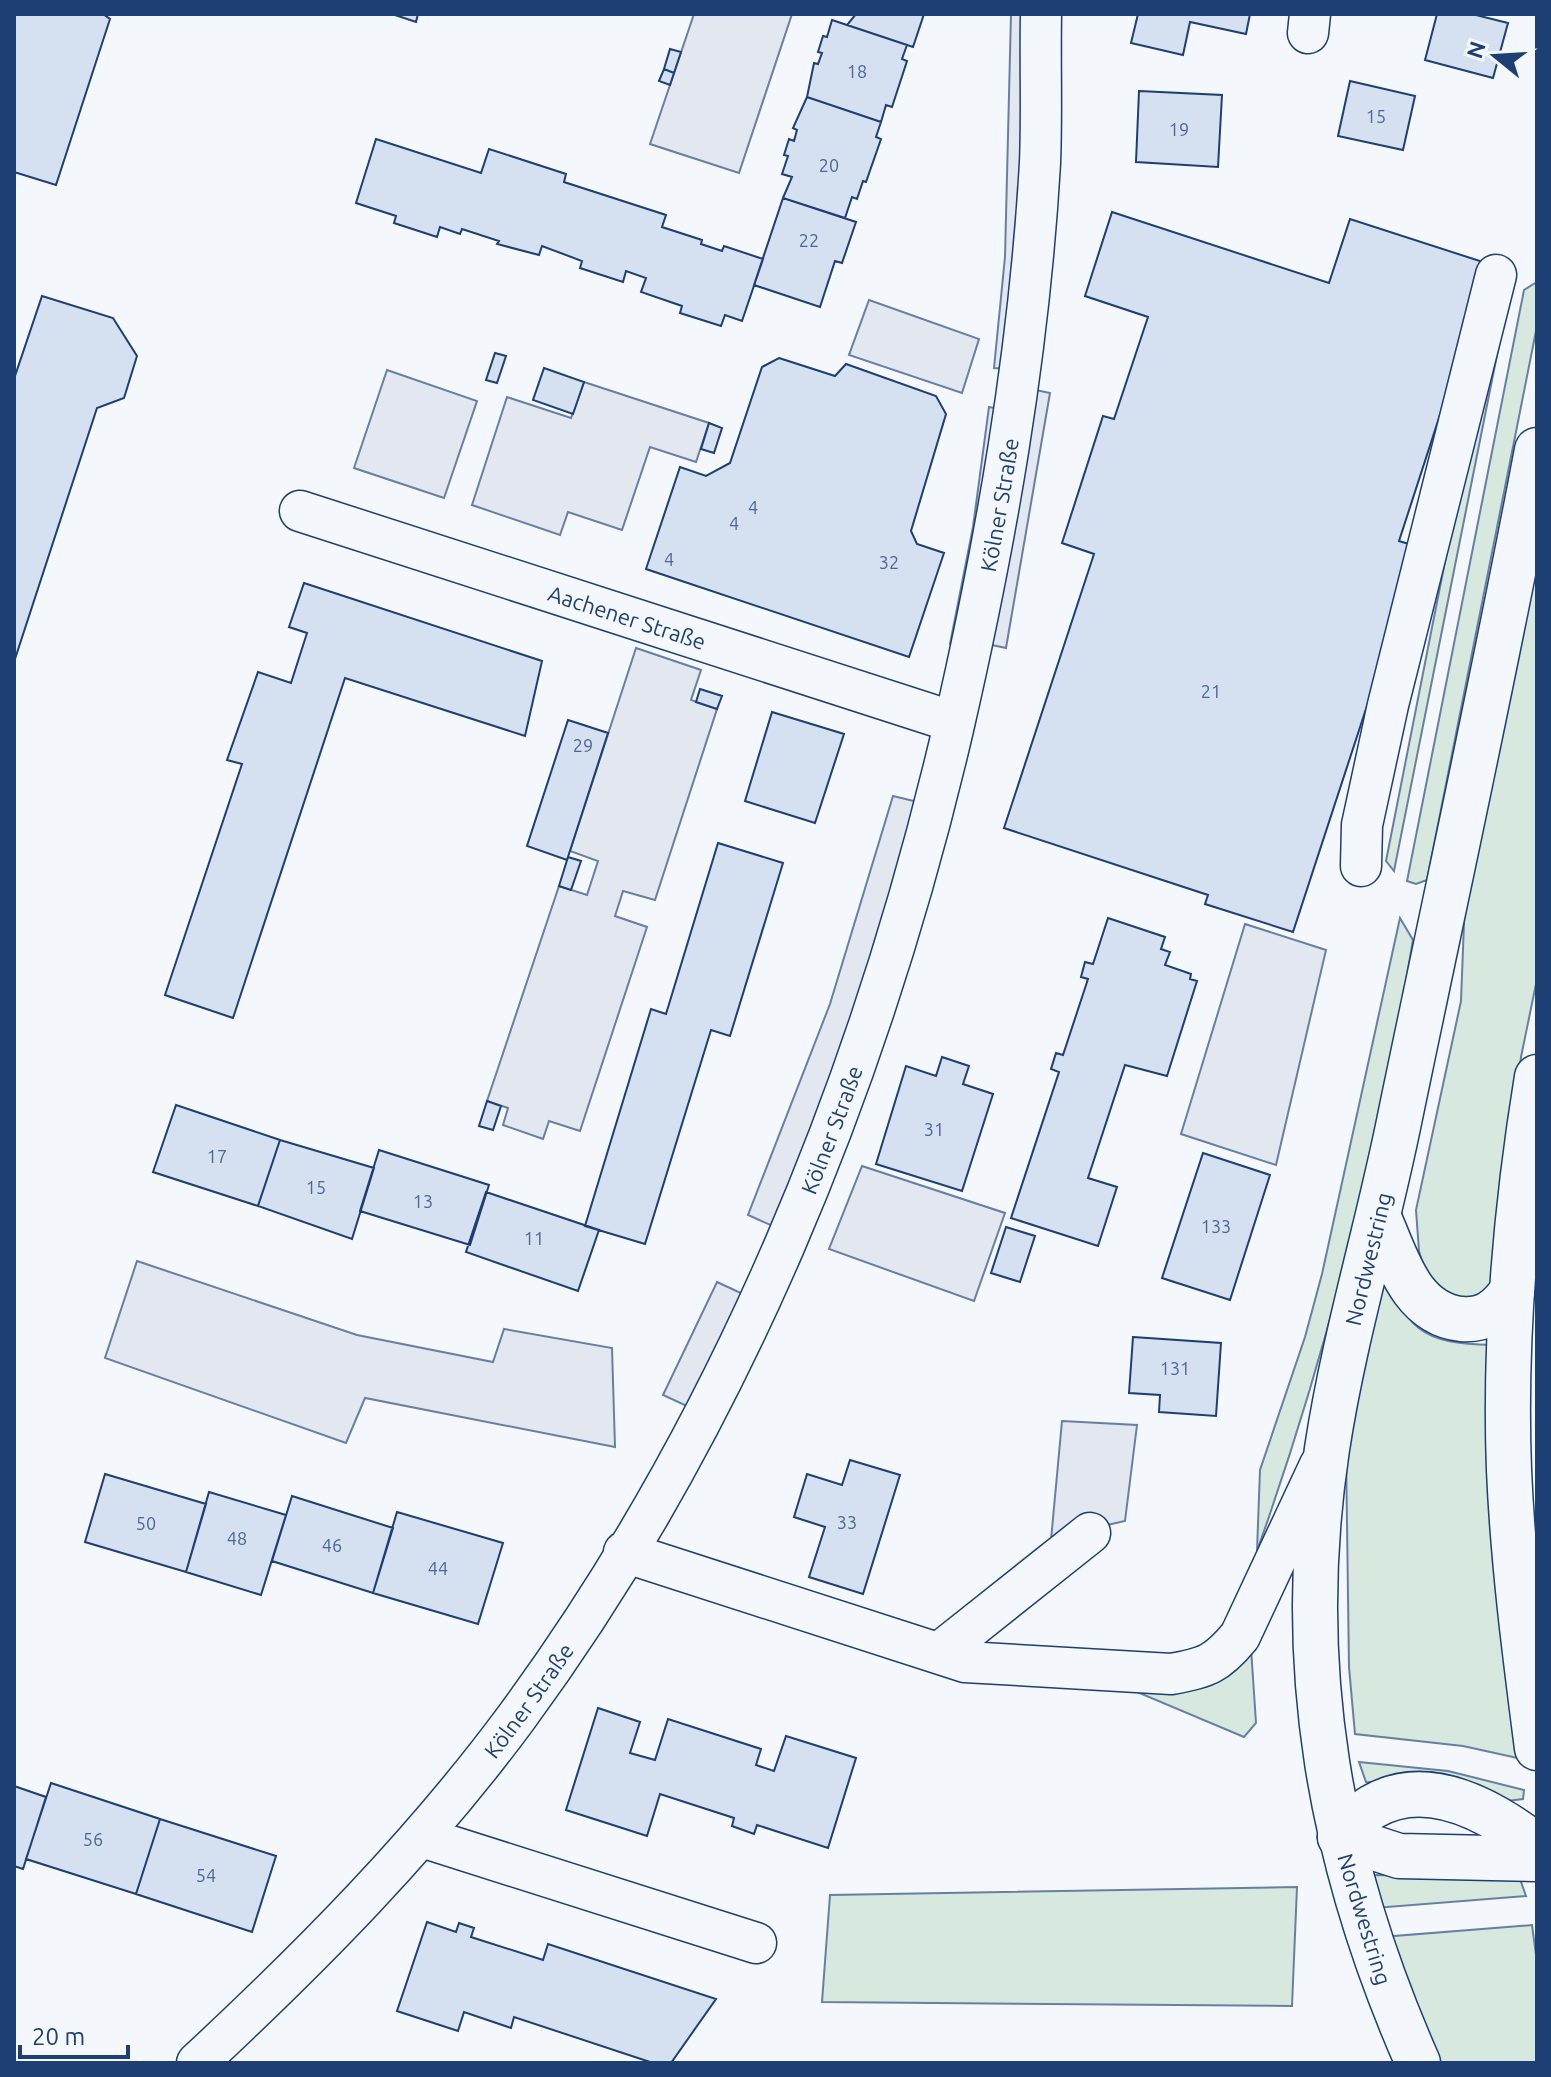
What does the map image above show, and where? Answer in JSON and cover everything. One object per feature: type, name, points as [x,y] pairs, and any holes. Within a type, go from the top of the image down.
[{"type":"main road","name":"Nordwestring","points":[[1418,2063],[1376,1963],[1340,1837],[1321,1729],[1316,1641],[1317,1542],[1327,1451],[1379,1218],[1537,450]]},
{"type":"main road","points":[[1537,1077],[1512,1291],[1508,1422],[1511,1507],[1537,1748]]},
{"type":"main road","points":[[1379,1218],[1414,1293],[1434,1312],[1450,1318],[1481,1318],[1497,1310],[1512,1291]]},
{"type":"main road","points":[[1537,1846],[1486,1810],[1413,1795],[1389,1799],[1369,1808],[1340,1837],[1399,1856],[1537,1859]]},
{"type":"street","name":"Kölner Straße","points":[[215,2060],[422,1837],[515,1719],[624,1552],[692,1436],[775,1270],[814,1180],[915,886],[973,655],[1018,400],[1040,161],[1041,14]]},
{"type":"street","points":[[1361,866],[1362,825],[1388,705],[1496,275]]},
{"type":"street","name":"Aachener Straße","points":[[300,511],[954,722]]},
{"type":"street","points":[[624,1552],[965,1662],[1171,1674],[1200,1669],[1221,1659],[1240,1636],[1327,1451]]},
{"type":"street","points":[[939,1653],[1090,1533]]},
{"type":"street","points":[[422,1837],[756,1943]]},
{"type":"shaded area","points":[[694,14],[792,14],[739,173],[650,144]]},
{"type":"shaded area","points":[[1011,14],[1022,14],[1021,167],[1006,369],[994,368],[1005,257]]},
{"type":"shaded area","points":[[1537,282],[1537,326],[1427,880],[1416,884],[1407,881],[1524,290]]},
{"type":"shaded area","points":[[1509,295],[1394,871],[1386,861],[1494,313]]},
{"type":"shaded area","points":[[869,300],[979,339],[962,393],[849,355]]},
{"type":"shaded area","points":[[387,370],[477,401],[444,498],[354,468]]},
{"type":"shaded area","points":[[584,382],[709,423],[696,462],[650,447],[622,530],[568,512],[560,535],[472,505],[507,397],[571,418]]},
{"type":"shaded area","points":[[1031,389],[1050,393],[1006,648],[987,644]]},
{"type":"shaded area","points":[[989,407],[1000,409],[958,654],[950,644],[973,527]]},
{"type":"shaded area","points":[[1537,532],[1537,979],[1521,1057],[1491,1290],[1468,1300],[1443,1295],[1425,1272],[1419,1251],[1416,1210],[1461,1001],[1465,897]]},
{"type":"shaded area","points":[[636,648],[701,670],[691,700],[717,709],[655,900],[623,891],[615,916],[647,927],[580,1131],[549,1121],[543,1139],[503,1125],[508,1108],[487,1101],[559,886],[587,895],[598,861],[570,851]]},
{"type":"shaded area","points":[[893,796],[922,803],[858,1013],[775,1227],[748,1215],[830,1004]]},
{"type":"shaded area","points":[[1400,918],[1413,940],[1367,1172],[1306,1401],[1257,1551],[1260,1470],[1305,1337],[1322,1274]]},
{"type":"shaded area","points":[[1245,924],[1326,950],[1276,1165],[1181,1134]]},
{"type":"shaded area","points":[[862,1166],[1005,1213],[974,1301],[829,1249]]},
{"type":"shaded area","points":[[1388,1260],[1400,1302],[1419,1328],[1448,1341],[1493,1345],[1522,1759],[1463,1746],[1355,1734],[1349,1667],[1346,1452]]},
{"type":"shaded area","points":[[137,1261],[357,1335],[493,1362],[504,1329],[612,1348],[615,1447],[365,1398],[346,1443],[105,1358]]},
{"type":"shaded area","points":[[717,1282],[743,1294],[689,1407],[663,1395]]},
{"type":"shaded area","points":[[1062,1421],[1137,1425],[1125,1521],[1085,1530],[1050,1551]]},
{"type":"shaded area","points":[[1251,1648],[1256,1723],[1244,1737],[1125,1687]]},
{"type":"shaded area","points":[[1359,1762],[1448,1771],[1524,1790],[1523,1799],[1507,1801],[1416,1785],[1366,1782]]},
{"type":"shaded area","points":[[1376,1875],[1512,1877],[1520,1879],[1526,1896],[1375,1908],[1370,1879]]},
{"type":"shaded area","points":[[1297,1887],[1292,2006],[822,2002],[830,1895]]},
{"type":"shaded area","points":[[1532,1925],[1537,1962],[1537,2063],[1435,2063],[1382,1937]]},
{"type":"building","points":[[14,14],[103,14],[110,19],[56,185],[14,172]]},
{"type":"building","points":[[392,14],[418,14],[416,22]]},
{"type":"building","points":[[856,14],[924,14],[913,47],[847,25]]},
{"type":"building","points":[[1138,14],[1250,14],[1246,34],[1190,22],[1183,55],[1131,43]]},
{"type":"building","points":[[1437,14],[1472,14],[1508,23],[1493,78],[1425,60]]},
{"type":"building","points":[[832,20],[907,45],[902,59],[907,61],[892,107],[886,105],[881,122],[807,97],[814,63],[818,64],[823,36],[827,37]]},
{"type":"building","points":[[670,49],[681,52],[674,73],[664,69]]},
{"type":"building","points":[[664,69],[674,73],[670,85],[659,81]]},
{"type":"building","points":[[1350,81],[1415,96],[1403,150],[1338,136]]},
{"type":"building","points":[[1139,91],[1222,95],[1218,167],[1136,162]]},
{"type":"building","points":[[807,97],[881,122],[876,137],[881,139],[866,182],[863,181],[857,199],[852,197],[845,218],[783,198],[792,177],[782,174],[788,156],[784,155],[789,139],[794,141],[797,130],[793,128]]},
{"type":"building","points":[[376,139],[481,173],[489,149],[566,174],[564,182],[666,215],[662,227],[702,240],[701,244],[722,251],[724,246],[763,259],[742,321],[725,315],[721,326],[680,313],[682,306],[641,292],[646,278],[626,271],[623,282],[580,268],[582,261],[542,246],[539,255],[497,244],[499,241],[462,229],[460,234],[440,227],[437,237],[394,223],[396,216],[356,203]]},
{"type":"building","points":[[783,198],[856,222],[842,263],[835,261],[820,307],[754,285]]},
{"type":"building","points":[[1112,212],[1329,283],[1350,219],[1489,264],[1399,541],[1419,547],[1293,932],[1205,904],[1208,895],[1004,828],[1094,554],[1062,543],[1103,416],[1114,419],[1148,317],[1085,296]]},
{"type":"building","points":[[42,296],[113,318],[137,356],[124,398],[97,408],[14,662],[14,379]]},
{"type":"building","points":[[495,353],[506,356],[497,383],[486,380]]},
{"type":"building","points":[[779,358],[835,376],[846,364],[936,396],[946,414],[911,531],[917,544],[944,553],[909,657],[646,569],[680,467],[706,476],[730,463],[762,367]]},
{"type":"building","points":[[544,368],[584,382],[573,414],[533,400]]},
{"type":"building","points":[[709,423],[722,428],[714,453],[701,449]]},
{"type":"building","points":[[304,583],[542,661],[525,736],[345,678],[233,1018],[165,995],[242,764],[227,760],[258,672],[291,683],[307,633],[289,627]]},
{"type":"building","points":[[700,689],[722,696],[717,709],[696,702]]},
{"type":"building","points":[[772,712],[844,734],[815,823],[745,801]]},
{"type":"building","points":[[568,720],[608,733],[567,860],[527,846]]},
{"type":"building","points":[[718,843],[783,863],[730,1036],[711,1030],[645,1244],[585,1226],[651,1009],[666,1014]]},
{"type":"building","points":[[568,857],[581,861],[571,890],[559,886]]},
{"type":"building","points":[[1108,918],[1165,937],[1161,949],[1170,952],[1165,965],[1191,974],[1190,979],[1197,981],[1167,1076],[1125,1065],[1088,1178],[1117,1187],[1098,1246],[1011,1218],[1059,1072],[1051,1069],[1056,1053],[1063,1055],[1088,979],[1081,977],[1085,962],[1093,964]]},
{"type":"building","points":[[942,1057],[969,1066],[963,1084],[993,1094],[962,1191],[876,1164],[906,1066],[936,1076]]},
{"type":"building","points":[[487,1101],[501,1106],[493,1130],[479,1126]]},
{"type":"building","points":[[176,1105],[280,1140],[258,1206],[153,1172]]},
{"type":"building","points":[[280,1140],[374,1168],[352,1239],[258,1206]]},
{"type":"building","points":[[379,1150],[489,1185],[470,1245],[360,1211]]},
{"type":"building","points":[[1203,1153],[1270,1175],[1230,1300],[1162,1278]]},
{"type":"building","points":[[486,1192],[599,1230],[578,1291],[466,1252]]},
{"type":"building","points":[[1006,1227],[1035,1236],[1020,1282],[991,1273]]},
{"type":"building","points":[[1133,1337],[1221,1343],[1216,1416],[1159,1412],[1160,1395],[1129,1393]]},
{"type":"building","points":[[850,1460],[900,1475],[863,1594],[809,1577],[825,1527],[794,1517],[807,1474],[842,1485]]},
{"type":"building","points":[[105,1474],[206,1504],[186,1572],[85,1542]]},
{"type":"building","points":[[209,1492],[286,1515],[261,1595],[186,1572]]},
{"type":"building","points":[[292,1496],[393,1528],[373,1593],[272,1561]]},
{"type":"building","points":[[397,1512],[503,1543],[478,1624],[373,1593]]},
{"type":"building","points":[[598,1708],[640,1722],[630,1753],[655,1760],[668,1719],[761,1749],[756,1765],[774,1771],[786,1736],[856,1758],[828,1848],[757,1825],[754,1834],[732,1826],[734,1818],[660,1794],[647,1836],[566,1810]]},
{"type":"building","points":[[51,1783],[160,1819],[136,1894],[26,1859]]},
{"type":"building","points":[[14,1786],[46,1797],[23,1869],[14,1866]]},
{"type":"building","points":[[160,1819],[276,1856],[252,1932],[136,1894]]},
{"type":"building","points":[[427,1922],[456,1932],[459,1923],[474,1928],[471,1937],[543,1960],[548,1944],[716,1999],[671,2063],[653,2063],[514,2017],[511,2028],[464,2012],[458,2031],[397,2011]]}]
